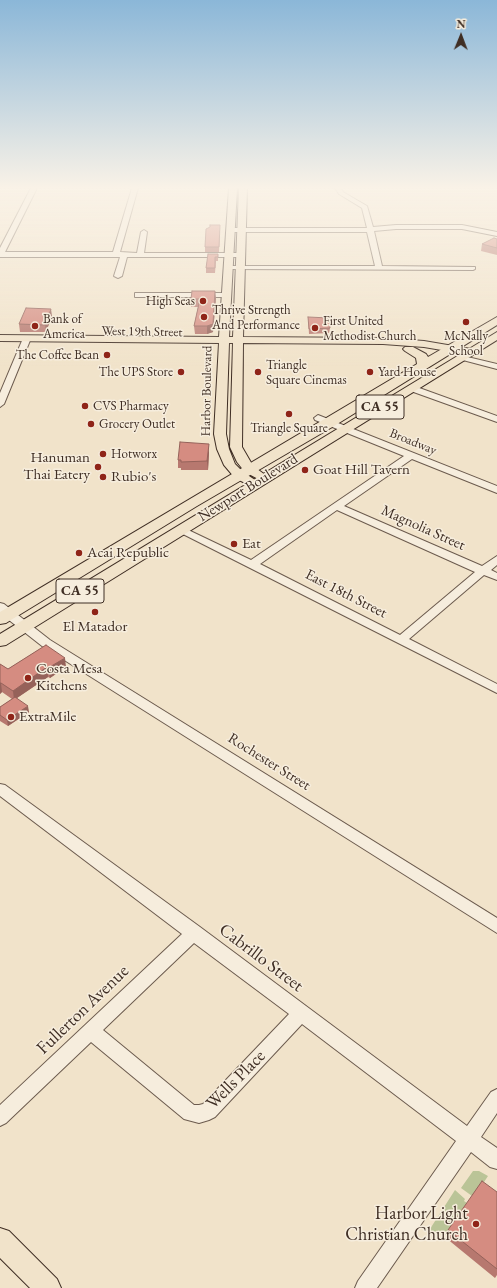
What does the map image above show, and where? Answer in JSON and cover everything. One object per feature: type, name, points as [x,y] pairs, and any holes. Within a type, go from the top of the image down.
[{"type":"highway","name":"Newport Boulevard","points":[[3,613],[244,472],[324,420],[423,365],[497,320]]},
{"type":"highway","name":"Newport Boulevard","points":[[0,641],[497,335]]},
{"type":"highway","points":[[409,349],[422,356],[423,365]]},
{"type":"main road","name":"Harbor Boulevard","points":[[229,248],[223,343],[221,439],[226,456],[233,469],[244,472],[260,481]]},
{"type":"main road","name":"Harbor Boulevard","points":[[241,248],[235,436],[244,472]]},
{"type":"main road","name":"West 19th Street","points":[[0,338],[25,342]]},
{"type":"main road","name":"West 19th Street","points":[[0,345],[25,342],[397,342],[467,354]]},
{"type":"main road","name":"West 19th Street","points":[[238,343],[446,350]]},
{"type":"main road","points":[[0,1240],[43,1284]]},
{"type":"street","points":[[118,276],[122,248]]},
{"type":"street","points":[[140,255],[141,248]]},
{"type":"street","points":[[374,248],[379,268]]},
{"type":"street","points":[[0,255],[241,255]]},
{"type":"street","points":[[228,268],[473,268]]},
{"type":"street","points":[[138,295],[226,295]]},
{"type":"street","points":[[0,404],[25,342]]},
{"type":"street","name":"West 19th Street","points":[[467,354],[497,359]]},
{"type":"street","name":"West 19th Street","points":[[467,354],[497,366]]},
{"type":"street","points":[[411,388],[497,419]]},
{"type":"street","name":"Broadway","points":[[324,420],[497,490]]},
{"type":"street","points":[[252,564],[412,455]]},
{"type":"street","name":"Magnolia Street","points":[[336,506],[497,577]]},
{"type":"street","name":"East 18th Street","points":[[180,530],[252,564],[497,689]]},
{"type":"street","points":[[401,640],[497,559]]},
{"type":"street","name":"Rochester Street","points":[[3,613],[24,626],[46,643],[497,926]]},
{"type":"street","name":"Cabrillo Street","points":[[0,789],[194,932],[497,1160]]},
{"type":"street","name":"Fullerton Avenue","points":[[0,1117],[194,932]]},
{"type":"street","name":"Wells Place","points":[[91,1031],[190,1113],[199,1114],[209,1111],[301,1013]]},
{"type":"street","points":[[365,1288],[497,1098]]},
{"type":"green space","points":[[473,1171],[479,1171],[488,1176],[476,1194],[472,1196],[461,1188]]},
{"type":"green space","points":[[455,1190],[465,1199],[464,1201],[467,1203],[446,1235],[428,1232]]},
{"type":"building","points":[[208,254],[218,254],[218,257],[215,257],[215,268],[206,268]]},
{"type":"building","points":[[192,291],[215,291],[213,324],[207,326],[194,326],[200,299],[191,299]]},
{"type":"building","points":[[26,308],[51,309],[45,325],[19,324]]},
{"type":"building","points":[[308,317],[329,318],[330,328],[309,329]]},
{"type":"building","points":[[180,442],[209,444],[207,461],[181,462],[181,460],[178,460]]},
{"type":"building","points":[[46,645],[65,658],[48,668],[47,667],[13,691],[0,683],[0,664],[8,669]]},
{"type":"building","points":[[15,697],[28,706],[7,720],[0,715],[0,707]]},
{"type":"building","name":"Harbor Light Christian Church","points":[[482,1181],[497,1192],[497,1269],[448,1230]]},
{"type":"place","name":"High Seas","points":[[203,301]]},
{"type":"place","name":"Thrive Strength And Performance","points":[[204,317]]},
{"type":"place","name":"McNally School","points":[[466,322]]},
{"type":"place","name":"Bank of America","points":[[35,326]]},
{"type":"place","name":"First United Methodist Church","points":[[315,328]]},
{"type":"place","name":"The Coffee Bean","points":[[107,355]]},
{"type":"place","name":"The UPS Store","points":[[181,372]]},
{"type":"place","name":"Triangle Square Cinemas","points":[[258,372]]},
{"type":"place","name":"Yard House","points":[[370,372]]},
{"type":"place","name":"CVS Pharmacy","points":[[85,406]]},
{"type":"place","name":"Triangle Square","points":[[289,414]]},
{"type":"place","name":"Grocery Outlet","points":[[91,424]]},
{"type":"place","name":"Hotworx","points":[[103,454]]},
{"type":"place","name":"Hanuman Thai Eatery","points":[[98,467]]},
{"type":"place","name":"Goat Hill Tavern","points":[[305,470]]},
{"type":"place","name":"Rubio's","points":[[103,477]]},
{"type":"place","name":"Eat","points":[[234,544]]},
{"type":"place","name":"Acai Republic","points":[[79,553]]},
{"type":"place","name":"El Matador","points":[[95,612]]},
{"type":"place","name":"Costa Mesa Kitchens","points":[[28,678]]},
{"type":"place","name":"ExtraMile","points":[[11,717]]},
{"type":"place","name":"Harbor Light Christian Church","points":[[476,1224]]}]
